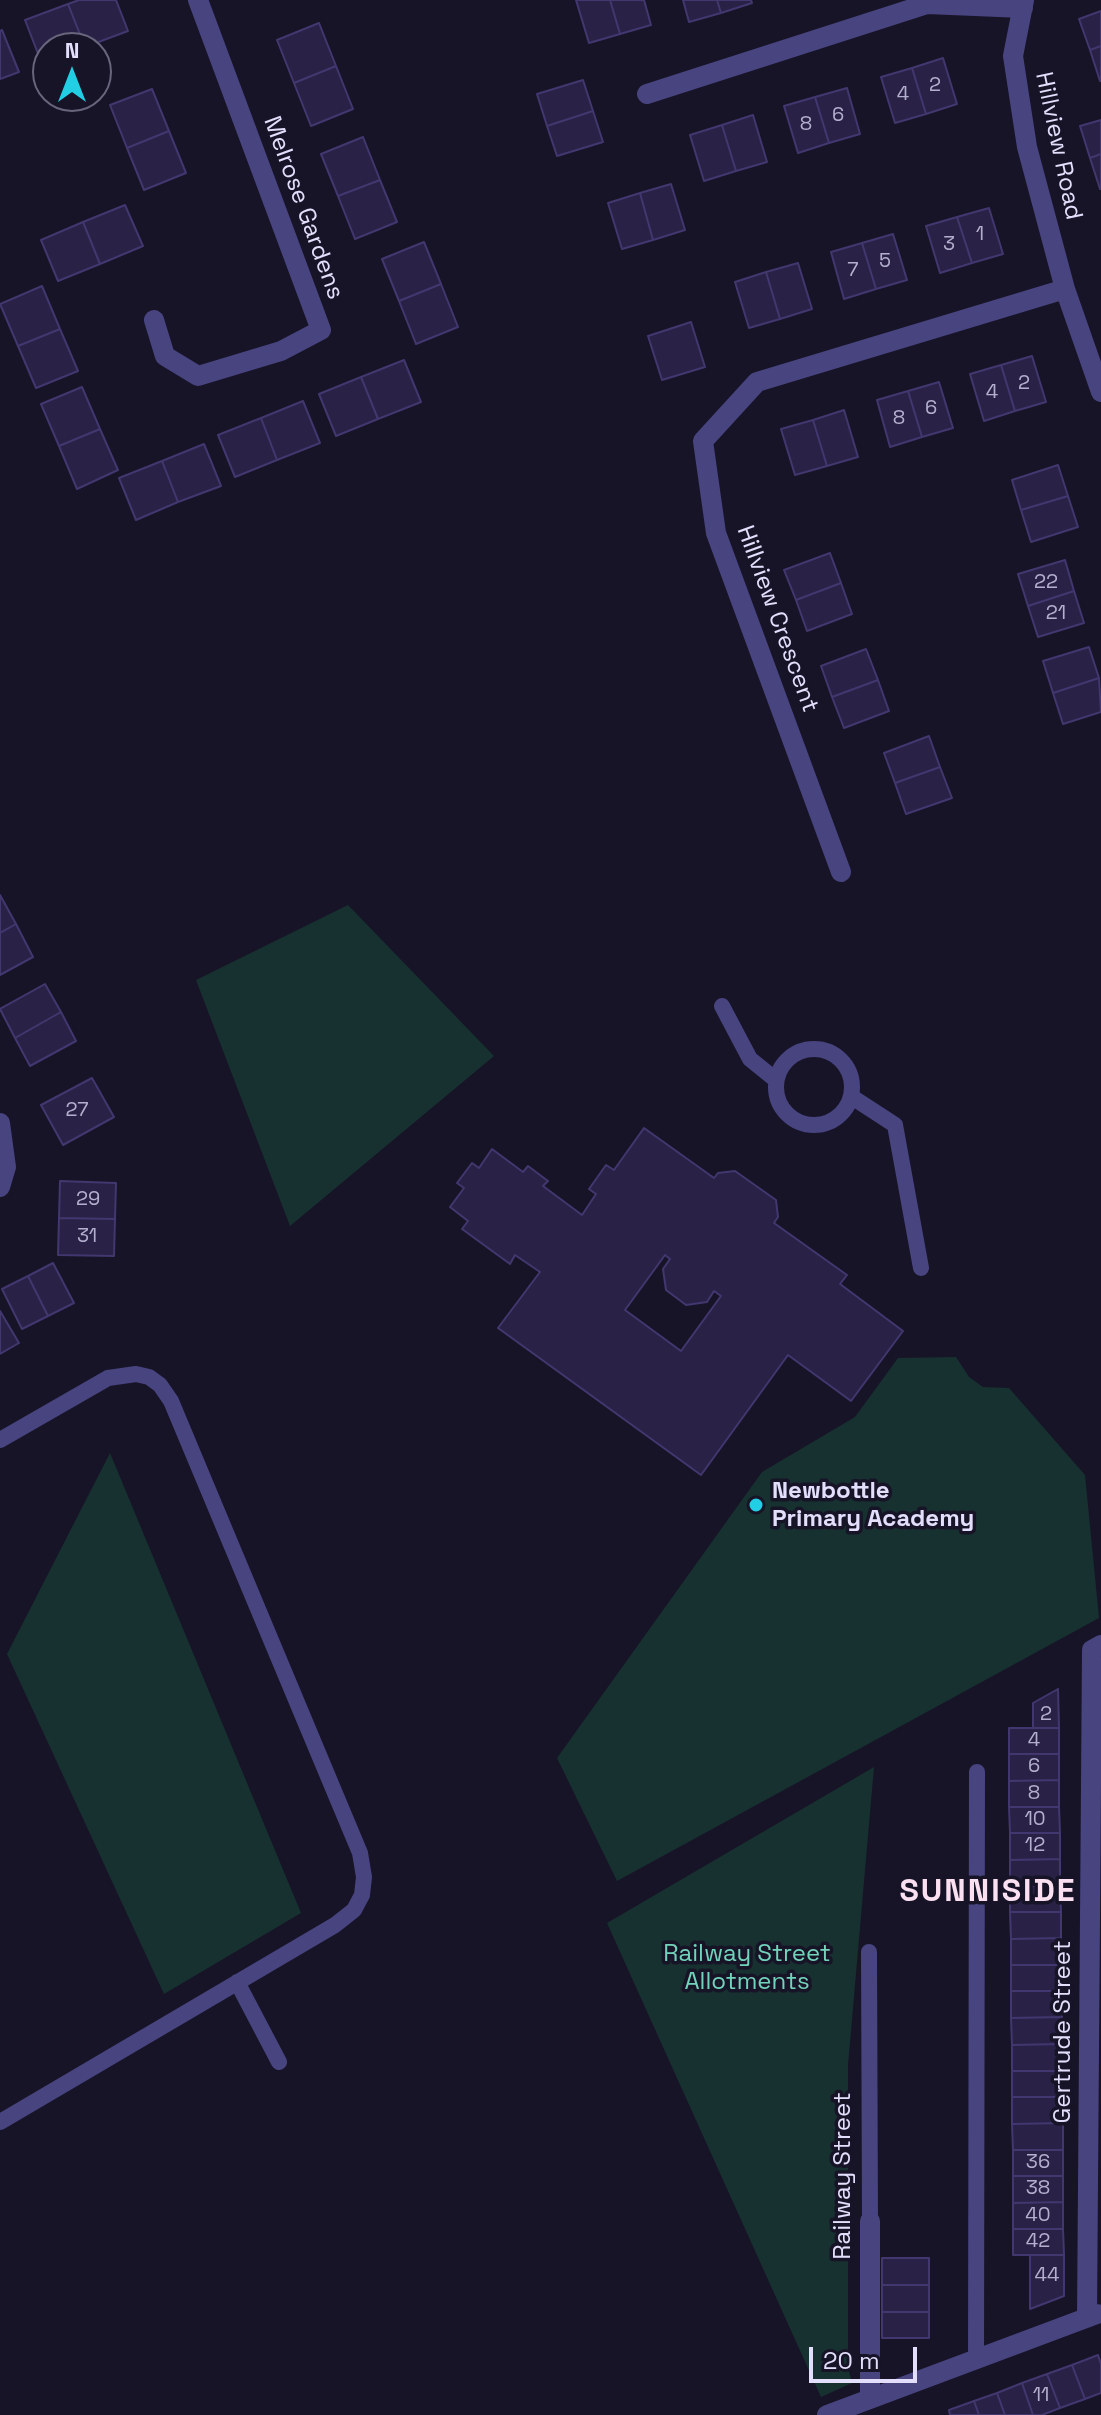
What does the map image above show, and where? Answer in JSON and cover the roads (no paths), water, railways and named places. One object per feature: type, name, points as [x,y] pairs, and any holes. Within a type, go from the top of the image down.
[{"type":"street","name":"Melrose Gardens","points":[[154,320],[165,356],[198,376],[281,351],[321,330],[198,0]]},
{"type":"street","points":[[647,94],[927,4],[1023,4]]},
{"type":"street","name":"Hillview Road","points":[[1023,4],[1013,56],[1027,147],[1065,289],[1101,392]]},
{"type":"street","name":"Hillview Crescent","points":[[841,872],[716,533],[703,441],[757,382],[1065,289]]},
{"type":"street","points":[[0,1123],[6,1167],[0,1187]]},
{"type":"street","name":"Gertrude Street","points":[[1094,2315],[1096,1648]]},
{"type":"street","name":"Railway Street","points":[[870,2221],[870,2399]]},
{"type":"street","points":[[827,2415],[1094,2315]]},
{"type":"lane","points":[[722,1006],[750,1059],[776,1080]]},
{"type":"lane","points":[[808,1049],[824,1050],[838,1056],[848,1068],[852,1097],[845,1110],[834,1120],[821,1125],[806,1125],[793,1119],[782,1108],[776,1094],[776,1080],[782,1065],[794,1055],[808,1049]]},
{"type":"lane","points":[[852,1097],[895,1125],[921,1268]]},
{"type":"lane","points":[[0,1440],[108,1378],[123,1374],[149,1377],[160,1385],[171,1401],[360,1853],[364,1877],[362,1895],[354,1910],[335,1925],[0,2122]]},
{"type":"lane","points":[[976,2359],[977,1772]]},
{"type":"lane","name":"Railway Street","points":[[869,1952],[870,2221]]},
{"type":"lane","points":[[237,1982],[279,2062]]},
{"type":"place","name":"Newbottle Primary Academy","points":[[756,1505]]},
{"type":"district","name":"SUNNISIDE","points":[[988,1892]]},
{"type":"park label","name":"Railway Street Allotments","points":[[747,1968]]}]
